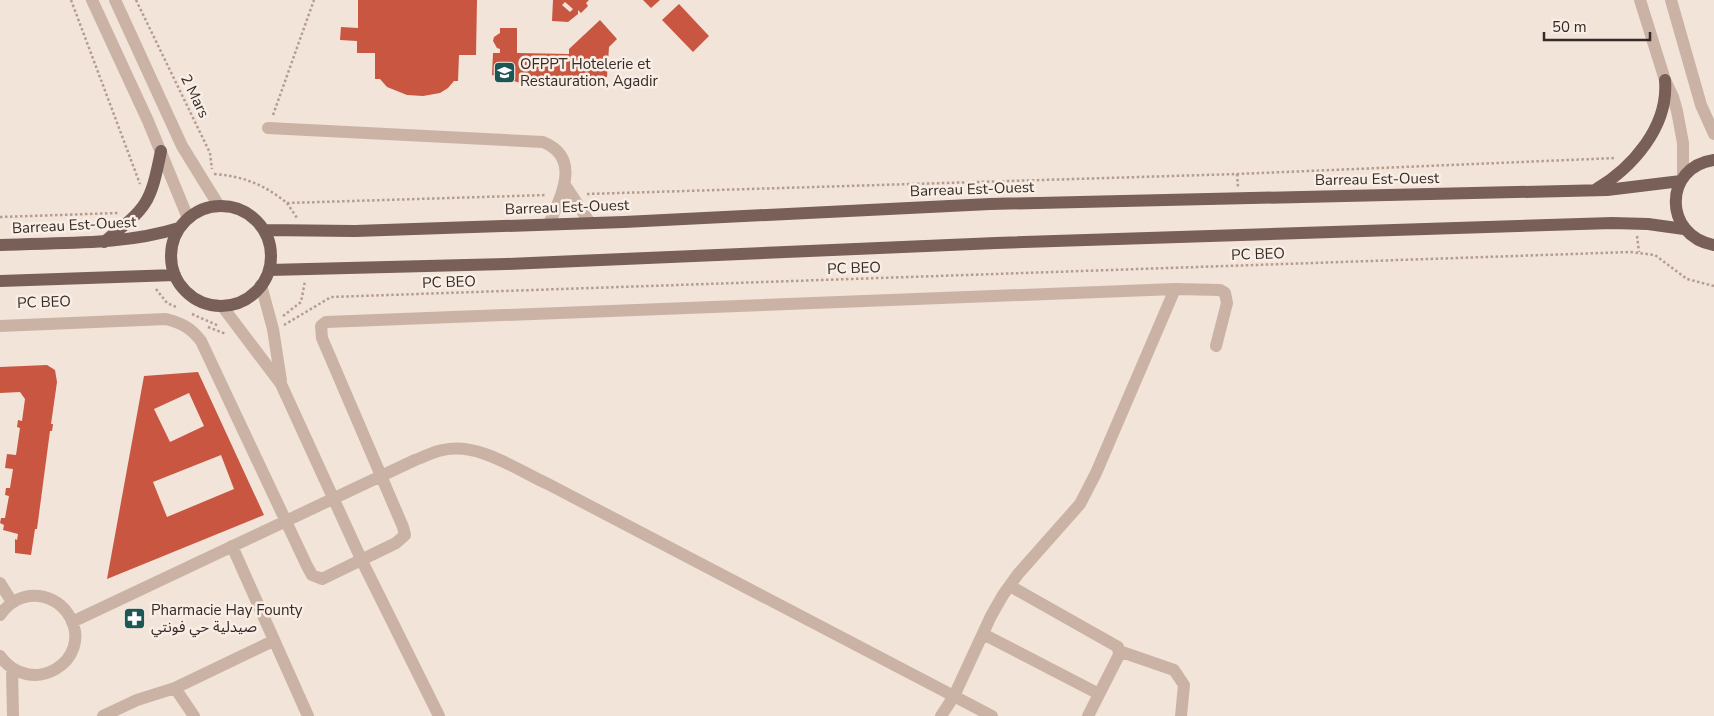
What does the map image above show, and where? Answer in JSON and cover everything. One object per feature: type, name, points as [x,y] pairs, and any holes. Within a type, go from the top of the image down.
[{"type":"main road","points":[[1594,191],[1620,173],[1634,160],[1657,123],[1666,93],[1665,80]]},
{"type":"main road","points":[[104,242],[143,207],[156,177],[160,151]]},
{"type":"main road","points":[[1714,160],[1699,164],[1682,179],[1675,200],[1678,215],[1684,229],[1698,240],[1714,245]]},
{"type":"main road","name":"Barreau Est-Ouest","points":[[264,230],[356,231],[590,223],[990,204],[1594,191],[1644,187],[1682,179]]},
{"type":"main road","points":[[219,206],[246,212],[264,230],[270,249],[269,270],[262,285],[251,295],[237,303],[222,306],[207,304],[194,298],[183,288],[175,275],[171,251],[184,223],[204,209],[219,206]]},
{"type":"main road","name":"Barreau Est-Ouest","points":[[0,245],[104,242],[149,236],[184,223]]},
{"type":"main road","points":[[269,270],[506,264],[976,244],[1612,223],[1648,224],[1684,229]]},
{"type":"main road","points":[[0,281],[175,275]]},
{"type":"street","points":[[92,0],[160,151],[184,223]]},
{"type":"street","points":[[115,0],[165,112],[198,175],[219,206]]},
{"type":"street","points":[[1640,0],[1665,80],[1673,97],[1680,125],[1684,160],[1682,179]]},
{"type":"street","points":[[1671,0],[1701,105],[1714,134]]},
{"type":"street","points":[[268,128],[543,142],[555,147],[561,153],[566,191],[590,223]]},
{"type":"street","points":[[549,224],[566,191]]},
{"type":"street","points":[[262,285],[272,327],[281,384]]},
{"type":"street","points":[[0,326],[166,319],[186,325],[201,341],[307,566],[317,578],[326,578],[362,561],[401,541],[404,535],[403,527],[322,338],[321,326],[326,322],[1175,289],[1220,290],[1225,293],[1227,303],[1216,346]]},
{"type":"street","points":[[941,716],[954,696],[991,616],[1010,586],[1080,504],[1096,473],[1175,289]]},
{"type":"street","points":[[222,306],[281,384],[362,561],[439,716]]},
{"type":"street","points":[[72,622],[232,546],[286,523],[380,476],[442,450],[456,448],[482,453],[548,484],[992,716]]},
{"type":"street","points":[[232,546],[308,716]]},
{"type":"street","points":[[0,583],[12,602]]},
{"type":"street","points":[[1010,586],[1114,644],[1120,651],[1174,670],[1184,685],[1181,716]]},
{"type":"street","points":[[0,615],[12,602],[34,595],[46,597],[57,602],[66,611],[72,622],[75,634],[74,647],[68,658],[59,668],[48,674],[36,676],[23,674],[12,669],[0,656]]},
{"type":"street","points":[[982,634],[1099,694]]},
{"type":"street","points":[[103,716],[137,700],[175,688],[273,641]]},
{"type":"street","points":[[1088,716],[1120,655],[1120,651]]},
{"type":"street","points":[[12,669],[12,716]]},
{"type":"street","points":[[175,688],[194,716]]},
{"type":"path","points":[[0,217],[143,207],[71,0]]},
{"type":"path","name":"2 Mars","points":[[136,0],[210,153],[215,182]]},
{"type":"path","points":[[268,128],[314,0]]},
{"type":"path","points":[[198,175],[230,175],[269,188],[287,203],[465,200],[566,191],[1237,174],[1586,159],[1634,160]]},
{"type":"path","name":"PC BEO","points":[[272,327],[289,324],[331,297],[1630,252],[1647,252],[1655,255],[1687,279],[1714,286]]},
{"type":"path","points":[[272,327],[301,302],[308,269]]},
{"type":"path","points":[[144,275],[168,303],[232,331],[244,334]]},
{"type":"path","points":[[204,326],[238,339],[244,334]]},
{"type":"building","points":[[358,0],[477,0],[476,55],[459,55],[458,81],[454,81],[440,93],[423,96],[407,95],[387,87],[380,79],[375,79],[375,53],[357,53],[357,41],[340,40],[341,27],[358,28]]},
{"type":"building","points":[[553,0],[589,0],[586,3],[588,6],[581,13],[578,10],[578,14],[568,22],[552,21]],"holes":[[[565,2],[573,9],[570,12],[562,5]]]},
{"type":"building","points":[[643,0],[660,0],[651,8]]},
{"type":"building","points":[[679,4],[709,36],[693,52],[662,20]]},
{"type":"building","points":[[600,20],[617,39],[609,47],[607,77],[582,79],[582,77],[566,77],[566,79],[555,79],[555,76],[549,76],[549,78],[536,82],[521,83],[492,75],[493,53],[500,53],[500,49],[497,48],[493,41],[494,37],[500,33],[500,28],[517,28],[517,53],[569,54],[569,49]]},
{"type":"building","points":[[47,365],[55,370],[57,382],[51,424],[53,424],[52,431],[50,431],[37,529],[35,529],[31,555],[15,553],[15,539],[17,540],[18,534],[3,530],[4,525],[0,523],[1,518],[5,518],[9,496],[5,495],[6,488],[10,488],[13,469],[5,468],[7,454],[16,455],[20,428],[17,427],[18,420],[22,421],[25,399],[20,392],[0,393],[0,367]]},
{"type":"building","points":[[198,372],[264,515],[107,579],[144,376]],"holes":[[[189,393],[204,426],[170,442],[154,409]],[[221,455],[234,489],[167,517],[153,482]]]},
{"type":"place","name":"OFPPT Hotelerie et Restauration, Agadir","points":[[504,73]]},
{"type":"place","name":"Pharmacie Hay Founty صيدلية حي فونتي","points":[[135,619]]}]
